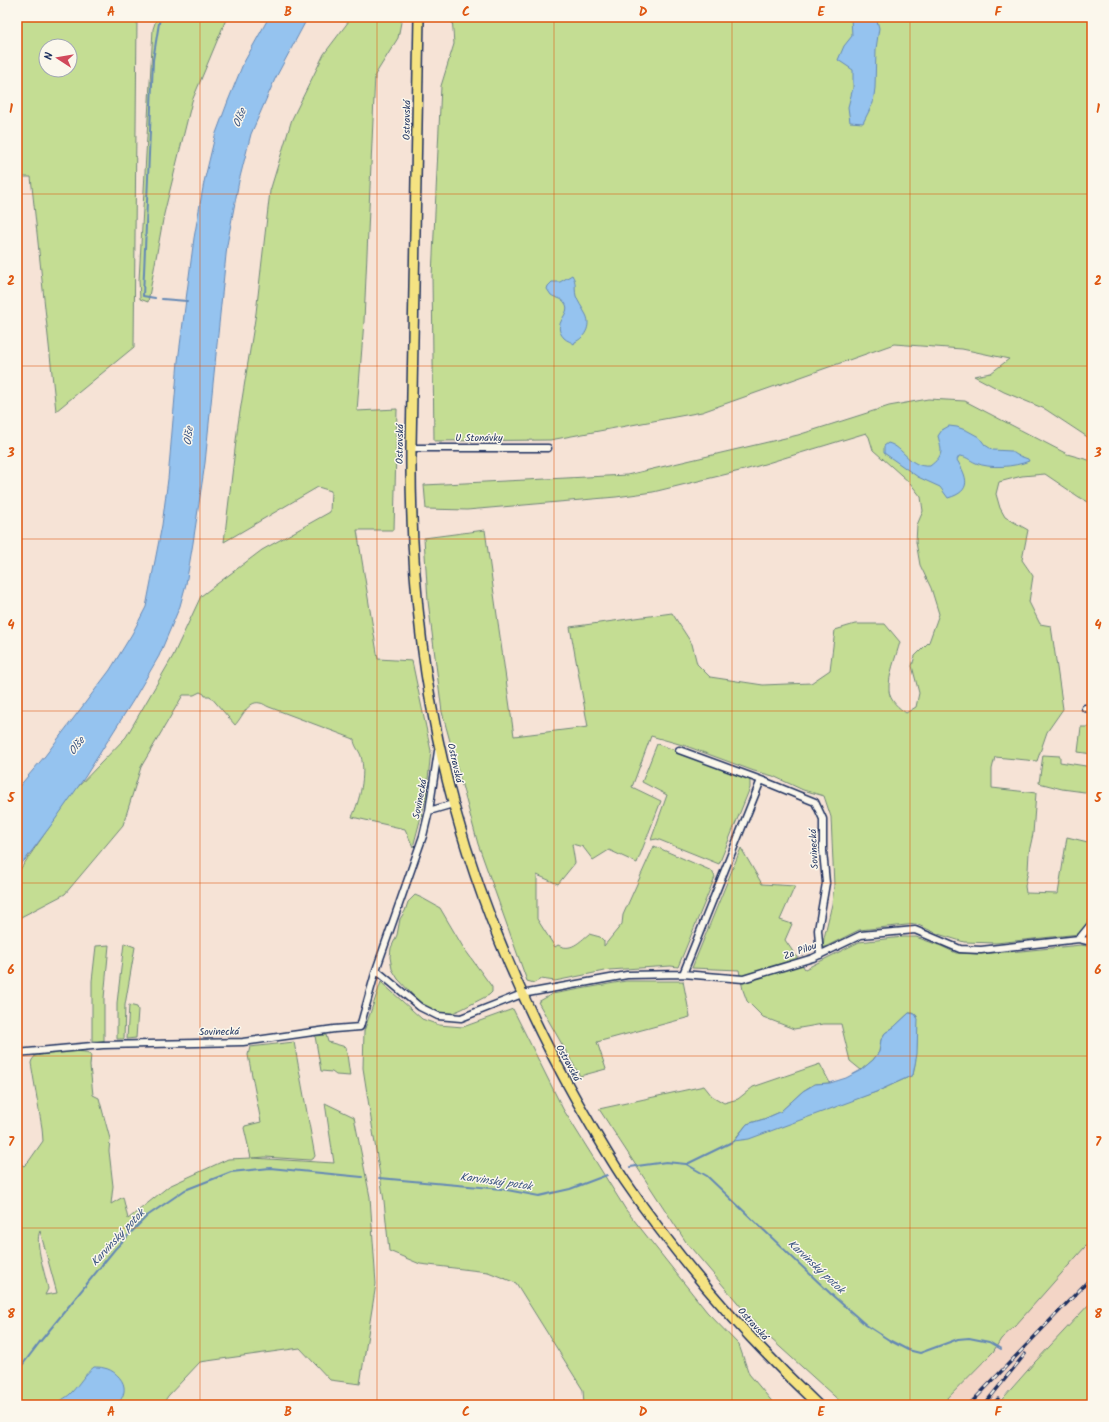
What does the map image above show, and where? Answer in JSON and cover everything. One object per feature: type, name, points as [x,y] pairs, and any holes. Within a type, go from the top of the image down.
[{"type":"main road","name":"Ostravská","points":[[419,17],[411,497],[420,623],[439,744],[453,804],[477,881],[498,939],[522,994],[553,1059],[624,1180],[648,1214],[742,1329],[818,1405]]},
{"type":"street","name":"U Stonávky","points":[[411,448],[548,448]]},
{"type":"street","name":"Sovinecká","points":[[17,1053],[103,1045],[243,1042],[334,1029],[360,1027],[376,970],[423,836],[429,811],[439,744]]},
{"type":"street","name":"Sovinecká","points":[[679,750],[761,780],[815,802],[823,819],[823,851],[826,883],[818,930],[820,955]]},
{"type":"street","points":[[682,974],[761,780]]},
{"type":"street","points":[[429,811],[453,804]]},
{"type":"street","points":[[1080,939],[1092,923]]},
{"type":"street","name":"Za Pilou","points":[[522,994],[627,975],[682,974],[743,979],[813,958],[861,935],[915,930],[960,949],[981,950],[1080,939],[1092,942]]},
{"type":"street","points":[[376,970],[420,1008],[438,1016],[461,1018],[522,994]]},
{"type":"shaded area","points":[[1092,1239],[1092,1301],[995,1405],[941,1405],[993,1352],[1001,1339]]},
{"type":"green space","points":[[17,17],[137,17],[134,347],[56,411],[31,177],[17,177]]},
{"type":"green space","points":[[157,17],[227,17],[192,101],[164,214],[148,302],[140,299],[139,280],[153,29]]},
{"type":"green space","points":[[352,17],[402,17],[398,38],[375,75],[364,321],[357,411],[397,409],[394,530],[357,530],[378,659],[412,661],[431,751],[426,798],[413,847],[405,829],[352,817],[360,795],[363,771],[361,756],[354,739],[261,703],[252,704],[235,725],[210,696],[205,696],[200,692],[194,695],[183,695],[141,767],[123,825],[65,894],[17,919],[17,874],[74,791],[126,737],[173,656],[201,596],[262,550],[330,512],[331,491],[318,487],[224,542],[238,424],[256,313],[270,191],[292,119],[324,54]]},
{"type":"green space","points":[[452,17],[1092,17],[1092,440],[1045,409],[1004,392],[974,376],[991,373],[1009,359],[962,349],[894,344],[702,412],[550,440],[434,441],[432,276],[441,86],[454,44]]},
{"type":"green space","points":[[928,399],[965,401],[1067,454],[1092,461],[1092,504],[1045,474],[1022,476],[999,482],[996,494],[1000,508],[1005,517],[1028,530],[1022,560],[1033,576],[1029,602],[1040,624],[1051,626],[1063,709],[1047,732],[1037,761],[995,757],[992,769],[992,788],[1036,793],[1033,834],[1029,852],[1028,871],[1025,886],[1026,893],[1058,894],[1067,837],[1092,843],[1092,937],[1079,934],[996,943],[964,942],[938,934],[916,924],[859,930],[823,948],[834,886],[831,817],[824,796],[803,790],[773,776],[754,771],[686,746],[651,736],[632,787],[661,801],[637,863],[609,850],[593,860],[583,847],[572,844],[575,863],[558,884],[537,875],[537,919],[555,947],[558,945],[563,947],[571,947],[589,934],[600,937],[604,941],[604,946],[622,924],[623,915],[654,846],[712,871],[715,877],[678,967],[671,966],[609,970],[555,981],[541,979],[534,983],[527,981],[478,844],[442,712],[428,601],[424,538],[485,530],[514,736],[588,727],[570,627],[672,613],[692,644],[697,664],[710,677],[763,685],[811,683],[830,670],[835,630],[855,624],[885,624],[900,642],[890,679],[889,691],[895,704],[906,713],[916,707],[919,693],[912,666],[915,656],[929,642],[939,614],[931,588],[920,565],[916,542],[917,525],[923,511],[921,497],[910,483],[873,450],[869,437],[866,433],[748,469],[653,492],[616,497],[467,510],[426,509],[424,485],[627,475],[798,435],[889,406]]},
{"type":"green space","points":[[1081,727],[1092,727],[1092,754],[1078,752]]},
{"type":"green space","points":[[657,744],[720,765],[750,780],[750,788],[719,864],[657,839],[651,840],[667,795],[642,782]]},
{"type":"green space","points":[[1043,755],[1060,756],[1060,762],[1092,767],[1092,793],[1062,789],[1039,783]]},
{"type":"green space","points":[[741,848],[762,884],[795,886],[780,920],[792,924],[785,940],[805,969],[859,942],[903,937],[916,937],[956,953],[977,954],[1081,945],[1092,947],[1092,1239],[1015,1326],[1001,1339],[993,1352],[941,1405],[844,1405],[760,1329],[686,1242],[599,1109],[704,1086],[712,1096],[724,1103],[738,1099],[753,1087],[820,1064],[830,1083],[814,1084],[803,1091],[780,1112],[747,1124],[734,1140],[876,1092],[913,1075],[916,1053],[917,1016],[913,1013],[909,1013],[885,1033],[881,1040],[879,1052],[873,1060],[861,1070],[850,1061],[841,1024],[823,1024],[794,1029],[763,1017],[747,1001],[739,970],[692,968]]},
{"type":"green space","points":[[415,895],[440,908],[463,947],[492,987],[492,992],[489,995],[448,1015],[433,1011],[421,1004],[398,979],[392,969],[390,957],[391,948],[397,935],[400,919],[408,902]]},
{"type":"green space","points":[[124,943],[135,947],[125,1005],[124,1039],[117,1039],[117,1003]]},
{"type":"green space","points":[[109,945],[104,998],[104,1041],[92,1041],[92,981],[96,946]]},
{"type":"green space","points":[[626,981],[683,981],[690,1017],[597,1042],[606,1069],[580,1076],[538,1002],[552,994]]},
{"type":"green space","points":[[381,982],[422,1019],[439,1025],[463,1027],[513,1009],[563,1109],[626,1210],[707,1312],[739,1345],[749,1374],[775,1405],[584,1405],[583,1390],[516,1283],[488,1272],[420,1264],[389,1251],[384,1201],[363,1068],[364,1031]]},
{"type":"green space","points":[[129,1005],[137,1007],[138,1010],[136,1038],[127,1039]]},
{"type":"green space","points":[[326,1035],[328,1042],[346,1047],[350,1076],[336,1075],[332,1072],[321,1071],[315,1036]]},
{"type":"green space","points":[[294,1042],[315,1156],[310,1160],[265,1157],[252,1158],[334,1163],[325,1103],[354,1117],[370,1197],[376,1284],[360,1384],[330,1380],[300,1348],[200,1362],[168,1396],[162,1405],[17,1405],[17,1162],[24,1166],[43,1141],[31,1063],[32,1060],[35,1056],[64,1052],[86,1052],[91,1054],[90,1066],[93,1095],[99,1098],[110,1139],[109,1151],[113,1186],[111,1204],[123,1197],[128,1219],[169,1186],[228,1159],[251,1158],[244,1128],[245,1126],[261,1122],[248,1055],[250,1047]],"holes":[[[40,1231],[57,1293],[45,1295],[48,1289],[39,1251],[38,1243]]]},
{"type":"green space","points":[[1092,1301],[1092,1394],[1080,1405],[997,1405],[1035,1362]]},
{"type":"water","name":"Olše","points":[[269,17],[308,17],[275,79],[251,134],[239,181],[227,245],[205,463],[186,584],[180,606],[159,656],[134,699],[85,777],[25,860],[17,867],[17,789],[45,756],[110,670],[132,634],[146,607],[162,525],[168,479],[178,361],[194,238],[204,182],[215,136],[228,101],[243,64]]},
{"type":"water","points":[[851,17],[876,17],[879,28],[876,49],[873,103],[863,123],[850,122],[848,107],[853,88],[853,70],[838,60],[844,46],[852,36]]},
{"type":"water","points":[[572,275],[575,283],[576,296],[588,321],[585,334],[574,344],[564,338],[560,333],[559,328],[567,307],[562,300],[551,295],[547,289],[552,282],[560,282]]},
{"type":"water","points":[[949,426],[968,431],[979,437],[985,445],[993,450],[1011,451],[1028,459],[1029,461],[1017,465],[995,467],[981,465],[966,457],[959,456],[957,460],[963,472],[966,483],[961,492],[948,498],[940,487],[918,477],[884,453],[884,446],[888,443],[894,445],[917,464],[930,466],[938,459],[941,453],[938,436],[942,430]]},
{"type":"water","points":[[909,1013],[915,1014],[918,1019],[917,1054],[913,1075],[876,1092],[749,1139],[734,1141],[747,1124],[780,1112],[803,1091],[815,1084],[830,1083],[846,1078],[861,1070],[873,1060],[879,1052],[881,1040],[885,1033]]},
{"type":"water","points":[[94,1367],[102,1367],[110,1370],[117,1374],[122,1380],[124,1392],[118,1405],[57,1405],[70,1394]]},
{"type":"waterway","points":[[155,298],[143,296],[153,60],[160,17]]},
{"type":"waterway","points":[[162,299],[187,301]]},
{"type":"waterway","points":[[687,1164],[734,1141]]},
{"type":"waterway","name":"Karvinský potok","points":[[630,1167],[666,1162],[686,1164],[707,1176],[832,1295],[866,1325],[908,1350],[920,1353],[958,1339],[969,1338],[989,1342],[1001,1349]]},
{"type":"waterway","name":"Karvinský potok","points":[[17,1372],[115,1249],[147,1216],[185,1190],[231,1172],[270,1168],[362,1177]]},
{"type":"waterway","name":"Karvinský potok","points":[[379,1178],[502,1189],[539,1196],[570,1189],[607,1175]]},
{"type":"railway","points":[[969,1405],[1092,1277]]},
{"type":"railway","points":[[984,1405],[1025,1354]]},
{"type":"railway","points":[[992,1405],[998,1399]]}]
